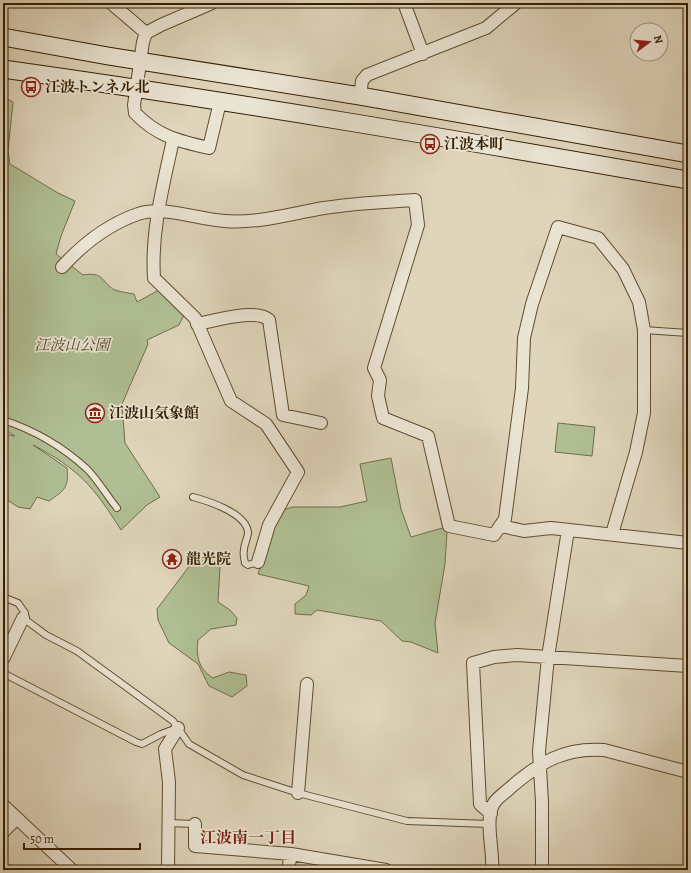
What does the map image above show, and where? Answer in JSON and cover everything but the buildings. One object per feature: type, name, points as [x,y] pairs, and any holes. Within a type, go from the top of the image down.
[{"type":"street","points":[[111,3],[146,33]]},
{"type":"street","points":[[212,3],[146,33],[136,88],[135,113],[144,123],[173,140],[209,148],[220,102]]},
{"type":"street","points":[[404,3],[423,54]]},
{"type":"street","points":[[360,96],[362,80],[367,75],[486,28],[516,3]]},
{"type":"street","points":[[3,37],[140,61],[360,96],[688,154]]},
{"type":"street","points":[[3,69],[136,88],[380,127],[688,180]]},
{"type":"street","points":[[173,140],[158,211],[153,253],[154,278],[194,318],[232,401],[266,424],[298,472],[269,525],[258,562]]},
{"type":"street","points":[[62,267],[79,248],[139,213],[158,211],[226,221],[271,218],[325,207],[415,200],[418,225],[374,368],[380,380],[378,396],[383,418],[428,436],[449,526],[494,535],[505,519],[522,388],[524,338],[532,304],[558,227],[598,238],[623,268],[639,302],[644,330],[644,413],[636,452],[612,534]]},
{"type":"street","points":[[197,324],[254,314],[264,316],[269,320],[282,415],[321,423]]},
{"type":"street","points":[[501,526],[524,531],[551,528],[688,543]]},
{"type":"street","points":[[542,870],[542,802],[539,765],[548,657],[568,530]]},
{"type":"street","points":[[3,658],[23,618]]},
{"type":"street","points":[[490,819],[480,804],[473,663],[494,657],[517,655],[688,666]]},
{"type":"street","points":[[298,793],[307,684]]},
{"type":"street","points":[[168,870],[169,782],[165,749],[178,728]]},
{"type":"street","points":[[492,870],[490,819],[494,803],[529,771],[553,757],[590,749],[604,750],[688,772]]},
{"type":"street","points":[[3,805],[72,870]]},
{"type":"street","points":[[3,832],[17,818]]},
{"type":"street","points":[[195,824],[195,846],[291,854],[386,870]]},
{"type":"street","points":[[288,870],[291,854]]},
{"type":"lane","points":[[644,330],[688,333]]},
{"type":"lane","points":[[3,420],[23,426],[62,450],[87,470],[117,508]]},
{"type":"lane","points":[[193,498],[208,501],[240,518],[245,523],[248,534],[244,550],[244,562],[248,565],[258,562]]},
{"type":"lane","points":[[3,597],[18,603],[25,613],[23,618],[46,635],[77,651],[173,721],[189,744],[243,775],[298,793],[407,821],[490,819]]},
{"type":"lane","points":[[3,673],[142,744],[161,734],[178,728]]},
{"type":"lane","points":[[168,824],[195,824]]},
{"type":"green space","name":"江波山公園","points":[[3,97],[13,102],[8,151],[10,164],[58,193],[75,201],[61,236],[56,254],[83,275],[90,274],[99,276],[115,290],[134,294],[137,302],[159,290],[184,315],[179,325],[147,340],[148,344],[122,404],[125,443],[160,497],[147,505],[121,530],[102,502],[84,480],[62,462],[33,445],[67,468],[65,488],[49,501],[37,497],[30,509],[18,507],[3,497],[3,434],[15,436],[3,429]]},
{"type":"green space","points":[[558,423],[595,427],[592,456],[555,452]]},
{"type":"green space","points":[[391,458],[401,509],[411,537],[446,527],[445,564],[435,623],[438,653],[411,642],[402,641],[381,621],[317,610],[311,615],[295,614],[295,604],[306,595],[309,586],[258,574],[274,524],[284,510],[292,507],[340,507],[367,501],[360,464]]},
{"type":"green space","points":[[197,556],[220,567],[218,602],[230,610],[237,618],[236,625],[211,629],[198,640],[197,646],[201,666],[213,678],[229,672],[246,675],[247,686],[232,697],[209,686],[198,664],[169,643],[158,620],[157,609]]},
{"type":"place","name":"江波トンネル北","points":[[31,87]]},
{"type":"place","name":"江波本町","points":[[430,144]]},
{"type":"place","name":"江波山気象館","points":[[95,413]]},
{"type":"place","name":"龍光院","points":[[172,559]]},
{"type":"district","name":"江波南一丁目","points":[[248,838]]}]
